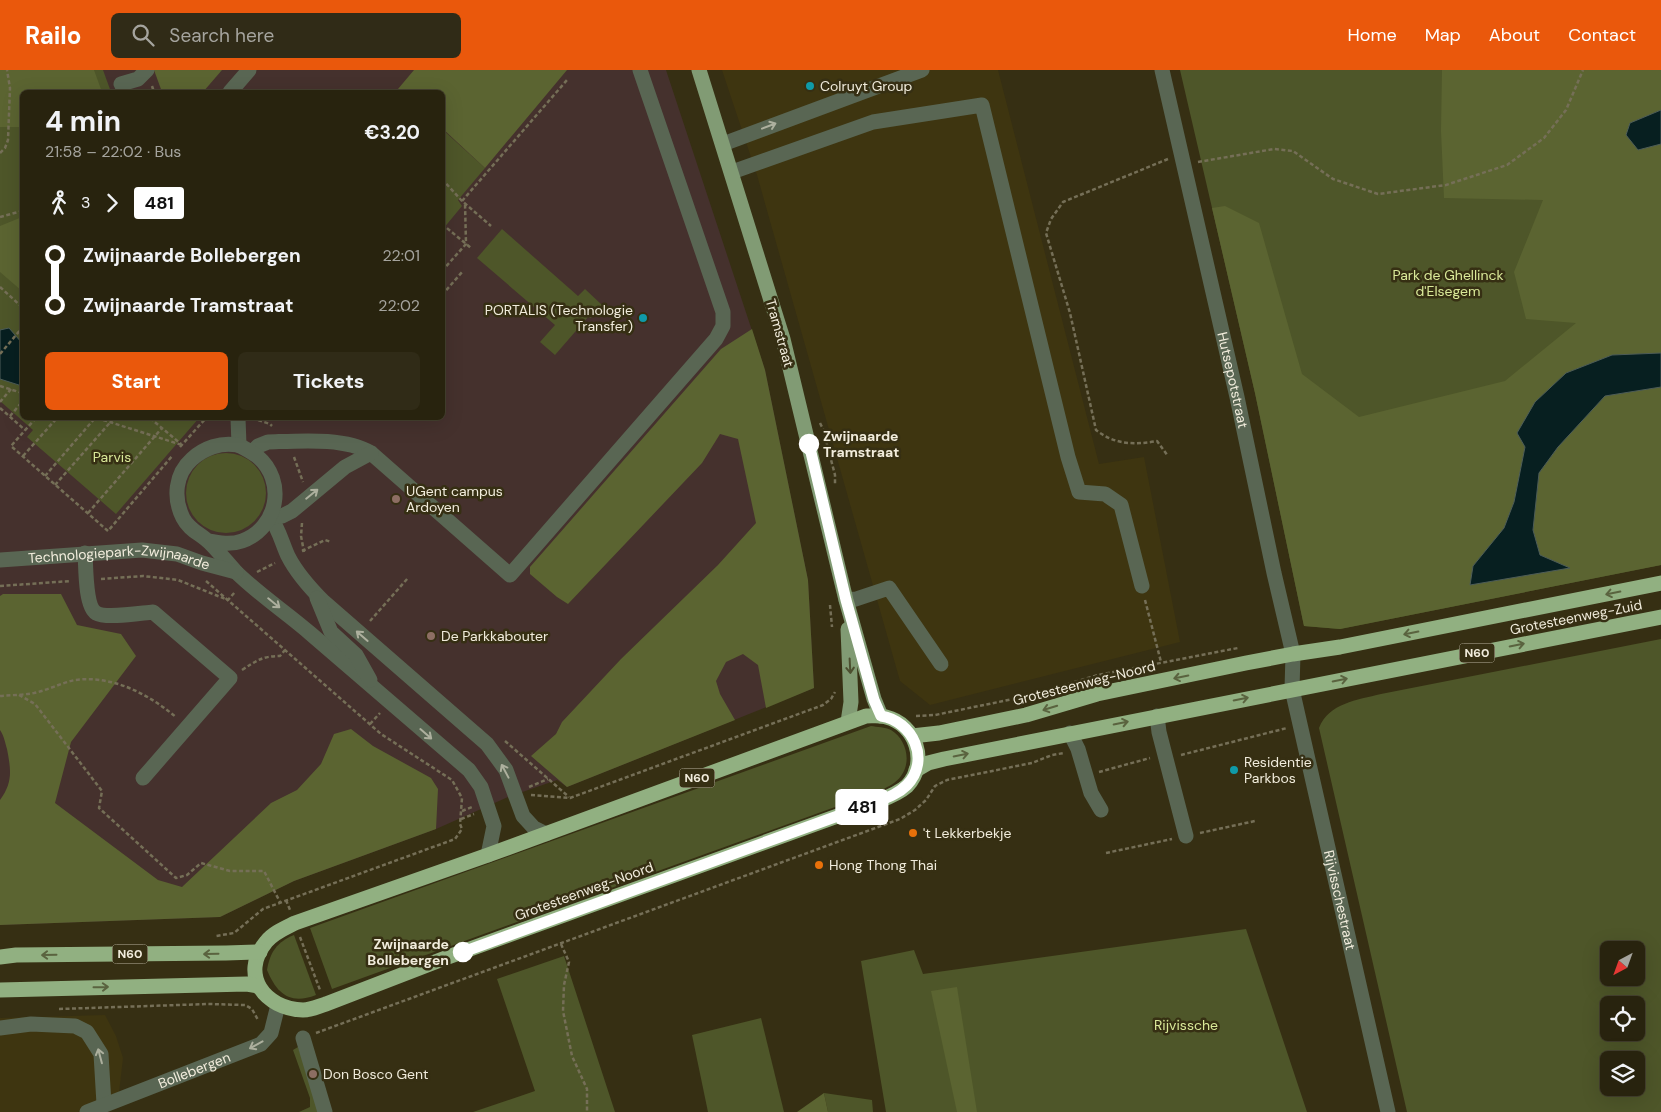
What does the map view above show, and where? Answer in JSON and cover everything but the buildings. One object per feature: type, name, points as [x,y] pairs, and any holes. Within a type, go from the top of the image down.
[{"type":"highway","name":"Grotesteenweg-Zuid","points":[[1293,654],[1340,648],[1661,583]]},
{"type":"highway","name":"Grotesteenweg-Zuid","points":[[1292,689],[1661,616]]},
{"type":"highway","name":"Grotesteenweg-Noord","points":[[912,736],[939,733],[1026,715],[1097,694],[1293,654]]},
{"type":"highway","name":"Grotesteenweg-Noord","points":[[278,1005],[306,1010],[326,1004],[448,957],[879,801],[899,792],[906,786],[916,770],[928,762],[1292,689]]},
{"type":"highway","name":"N60","points":[[0,957],[260,952],[267,941],[276,933],[295,923],[546,834],[848,722],[866,716],[881,716]]},
{"type":"highway","points":[[881,716],[898,722],[912,736],[917,747],[916,770]]},
{"type":"highway","points":[[260,952],[255,971],[258,986],[266,997],[278,1005]]},
{"type":"highway","points":[[0,990],[239,984],[258,986]]},
{"type":"main road","name":"Tramstraat","points":[[699,70],[783,340],[846,600],[874,700],[881,716]]},
{"type":"main road","name":"Tramstraat","points":[[846,600],[852,702],[848,722]]},
{"type":"street","points":[[121,82],[138,78],[147,70]]},
{"type":"street","points":[[232,90],[249,70]]},
{"type":"street","points":[[194,456],[215,446],[245,449],[268,442],[284,441],[347,443],[361,447],[371,453],[510,575],[716,339],[723,326],[724,312],[640,70]]},
{"type":"street","points":[[723,144],[922,70]]},
{"type":"street","name":"Hutsepotstraat","points":[[1162,70],[1237,397],[1293,654],[1292,689]]},
{"type":"street","points":[[732,172],[873,122],[982,105],[1068,457],[1079,492],[1105,494],[1121,505],[1142,586]]},
{"type":"street","points":[[238,420],[245,449],[263,461],[271,474],[275,488],[274,522]]},
{"type":"street","points":[[274,522],[304,501],[345,467],[371,453]]},
{"type":"street","name":"Technologiepark-Zwijnaarde","points":[[194,456],[180,476],[176,491],[178,506],[183,520],[193,532],[208,541],[236,572],[299,623],[476,778],[481,787],[494,826],[488,855]]},
{"type":"street","name":"Technologiepark-Zwijnaarde","points":[[208,541],[224,544],[240,542],[274,522],[289,557],[305,583],[398,668],[487,744],[506,770],[523,816],[534,828],[546,834]]},
{"type":"street","name":"Technologiepark-Zwijnaarde","points":[[0,560],[142,550],[177,554],[202,564],[236,572]]},
{"type":"street","points":[[85,553],[89,605],[96,613],[106,616],[154,612],[230,678],[143,778]]},
{"type":"street","points":[[846,600],[856,599],[889,588],[941,664]]},
{"type":"street","name":"Technologiepark-Zwijnaarde","points":[[316,594],[331,632]]},
{"type":"street","name":"Technologiepark-Zwijnaarde","points":[[299,623],[331,632],[356,654],[374,689]]},
{"type":"street","name":"Technologiepark-Zwijnaarde","points":[[356,654],[398,668]]},
{"type":"street","name":"Rijvisschestraat","points":[[1292,689],[1388,1112]]},
{"type":"street","points":[[1156,716],[1186,836]]},
{"type":"street","points":[[1070,734],[1078,749],[1091,793],[1101,810]]},
{"type":"street","name":"Bollebergen","points":[[87,1112],[261,1044],[271,1032],[278,1005]]},
{"type":"street","points":[[0,1028],[31,1024],[75,1026],[87,1032],[101,1054],[104,1104]]},
{"type":"street","points":[[303,1038],[325,1112]]},
{"type":"path","points":[[0,153],[5,148],[8,140],[10,88],[7,70]]},
{"type":"path","points":[[1168,456],[1158,441],[1135,445],[1105,437],[1096,430],[1070,313],[1046,233],[1051,219],[1063,202],[1182,159],[1274,150],[1292,151],[1332,178],[1378,194],[1446,185],[1506,165],[1544,138],[1566,110],[1583,70]]},
{"type":"path","points":[[445,268],[466,244],[464,202],[567,80]]},
{"type":"path","points":[[445,182],[491,226]]},
{"type":"path","points":[[0,217],[20,212]]},
{"type":"path","points":[[445,226],[471,248]]},
{"type":"path","points":[[445,292],[463,271]]},
{"type":"path","points":[[0,287],[20,305]]},
{"type":"path","points":[[0,354],[20,331]]},
{"type":"path","points":[[0,386],[20,392]]},
{"type":"path","points":[[0,402],[11,389]]},
{"type":"path","points":[[10,416],[20,404]]},
{"type":"path","points":[[0,408],[25,430]]},
{"type":"path","points":[[34,420],[11,446],[108,531],[204,420]]},
{"type":"path","points":[[23,456],[55,420]]},
{"type":"path","points":[[45,476],[94,420]]},
{"type":"path","points":[[103,420],[182,445]]},
{"type":"path","points":[[152,420],[194,456]]},
{"type":"path","points":[[256,420],[270,424]]},
{"type":"path","points":[[269,420],[293,455],[303,482],[304,501],[301,536],[306,556]]},
{"type":"path","points":[[55,485],[110,422]]},
{"type":"path","points":[[88,513],[162,428]]},
{"type":"path","points":[[94,580],[143,576],[178,580],[228,600]]},
{"type":"path","points":[[201,576],[381,734],[452,780],[462,798],[463,807],[460,824],[462,829],[455,839],[280,902],[263,909],[234,933],[216,936]]},
{"type":"path","points":[[369,623],[408,578]]},
{"type":"path","points":[[0,586],[78,581]]},
{"type":"path","points":[[1142,586],[1166,680]]},
{"type":"path","points":[[909,712],[917,716],[935,715],[1028,696],[1098,675],[1242,647]]},
{"type":"path","points":[[230,678],[257,660],[267,656],[280,656],[285,650]]},
{"type":"path","points":[[0,696],[35,693],[74,680],[98,679],[123,684],[163,707],[187,727]]},
{"type":"path","points":[[499,736],[570,798],[823,705],[831,699],[836,691]]},
{"type":"path","points":[[19,694],[35,704],[102,791],[99,808],[176,878],[186,875],[201,863],[230,871],[264,871],[280,902]]},
{"type":"path","points":[[1086,775],[1300,724]]},
{"type":"path","points":[[286,900],[333,1027],[900,819],[915,810],[926,800],[935,786],[947,780],[1032,763],[1052,755],[1078,749]]},
{"type":"path","points":[[561,944],[569,962],[564,985],[563,1011],[572,1056],[588,1088],[587,1112]]},
{"type":"path","points":[[59,1009],[208,1004],[245,1005],[252,1009],[259,1025]]},
{"type":"shaded area","name":"UGent campus Ardoyen","points":[[0,70],[666,70],[765,370],[808,580],[814,688],[567,787],[557,780],[508,797],[436,829],[294,881],[220,917],[0,925]]},
{"type":"shaded area","points":[[722,70],[998,70],[1099,464],[1144,457],[1180,642],[930,705],[900,681],[757,175]]},
{"type":"shaded area","points":[[105,1015],[116,1036],[123,1058],[119,1093],[78,1112],[0,1112],[0,1018]]},
{"type":"green space","name":"Parvis","points":[[0,70],[103,70],[110,90],[20,90],[20,419],[0,401]]},
{"type":"green space","points":[[0,70],[94,70],[101,90],[20,90],[20,127],[0,127]]},
{"type":"green space","points":[[154,70],[222,70],[205,90],[161,90]]},
{"type":"green space","points":[[414,70],[567,70],[485,168],[445,131],[445,90],[398,89]]},
{"type":"green space","name":"Park de Ghellinck d'Elsegem","points":[[1180,70],[1661,70],[1661,565],[1340,629],[1304,626],[1255,393]]},
{"type":"green space","points":[[1442,70],[1661,70],[1661,110],[1653,113],[1638,149],[1661,144],[1661,353],[1612,355],[1566,373],[1535,402],[1514,502],[1504,528],[1473,566],[1568,567],[1540,555],[1533,530],[1539,473],[1558,447],[1605,396],[1661,387],[1661,565],[1340,629],[1304,626],[1255,393],[1212,208],[1225,206],[1259,223],[1302,374],[1359,417],[1505,381],[1576,323],[1526,319],[1514,272],[1543,200],[1444,198],[1441,131]]},
{"type":"green space","points":[[445,132],[485,168],[458,200],[462,206],[445,227]]},
{"type":"green space","points":[[20,218],[20,289],[0,272],[0,226]]},
{"type":"green space","points":[[502,229],[578,296],[585,289],[602,305],[591,318],[588,317],[555,355],[540,342],[555,325],[477,258]]},
{"type":"green space","points":[[752,329],[765,370],[808,580],[814,688],[766,708],[758,665],[743,654],[726,662],[716,681],[720,694],[735,720],[567,787],[531,756],[556,734],[562,722],[621,659],[718,565],[756,523],[738,439],[720,434],[702,463],[568,604],[530,574],[530,567],[721,349]]},
{"type":"green space","name":"Parvis","points":[[22,420],[197,420],[116,514],[27,437],[33,430]]},
{"type":"green space","points":[[226,453],[241,456],[254,465],[263,478],[266,493],[263,508],[254,521],[241,530],[226,533],[211,530],[198,521],[189,508],[186,493],[189,478],[198,465],[211,456]]},
{"type":"green space","points":[[3,594],[61,594],[77,625],[121,634],[136,656],[71,742],[55,803],[158,880],[182,887],[271,803],[297,790],[321,764],[334,734],[351,729],[373,746],[431,778],[438,789],[436,829],[294,881],[220,917],[0,925],[0,800],[10,776],[7,749],[0,730],[0,596]]},
{"type":"green space","points":[[1661,639],[1661,1112],[1407,1112],[1319,728],[1330,713],[1353,701]]},
{"type":"green space","points":[[871,726],[891,730],[900,739],[906,751],[906,764],[901,776],[882,790],[332,989],[310,928]]},
{"type":"green space","name":"Rijvissche","points":[[1246,929],[1307,1112],[886,1112],[861,961],[914,950],[923,974]]},
{"type":"green space","points":[[294,935],[316,995],[307,998],[292,998],[280,991],[267,970],[275,948]]},
{"type":"green space","points":[[564,956],[615,1112],[473,1112],[535,1091],[497,979]]},
{"type":"green space","points":[[957,987],[977,1112],[957,1112],[931,991]]},
{"type":"green space","points":[[761,1018],[784,1112],[708,1112],[692,1035]]},
{"type":"green space","points":[[298,1047],[314,1092],[318,1112],[299,1112],[310,1107],[310,1098],[293,1050]]},
{"type":"green space","points":[[824,1093],[872,1100],[873,1112],[828,1112]]},
{"type":"green space","points":[[824,1093],[828,1112],[797,1112]]},
{"type":"water","points":[[1661,110],[1661,144],[1638,150],[1626,135],[1630,123]]},
{"type":"water","points":[[9,328],[20,341],[20,385],[0,379],[0,330]]},
{"type":"water","points":[[1661,353],[1661,387],[1605,396],[1558,447],[1539,473],[1533,530],[1540,555],[1570,568],[1470,585],[1473,566],[1504,528],[1514,502],[1525,447],[1517,433],[1535,402],[1566,373],[1612,355]]},
{"type":"bus line","name":"481","points":[[463,952],[879,801],[899,792],[911,780],[918,762],[917,747],[907,729],[898,722],[881,716],[874,700],[846,600],[809,444]]},
{"type":"place","name":"Colruyt Group","points":[[810,86]]},
{"type":"place","name":"PORTALIS (Technologie Transfer)","points":[[643,318]]},
{"type":"place","name":"Zwijnaarde Tramstraat","points":[[809,444]]},
{"type":"place","name":"UGent campus Ardoyen","points":[[396,499]]},
{"type":"place","name":"De Parkkabouter","points":[[431,636]]},
{"type":"place","name":"Residentie Parkbos","points":[[1234,770]]},
{"type":"place","name":"'t Lekkerbekje","points":[[913,833]]},
{"type":"place","name":"Hong Thong Thai","points":[[819,865]]},
{"type":"place","name":"Zwijnaarde Bollebergen","points":[[463,952]]},
{"type":"place","name":"Don Bosco Gent","points":[[313,1074]]}]
